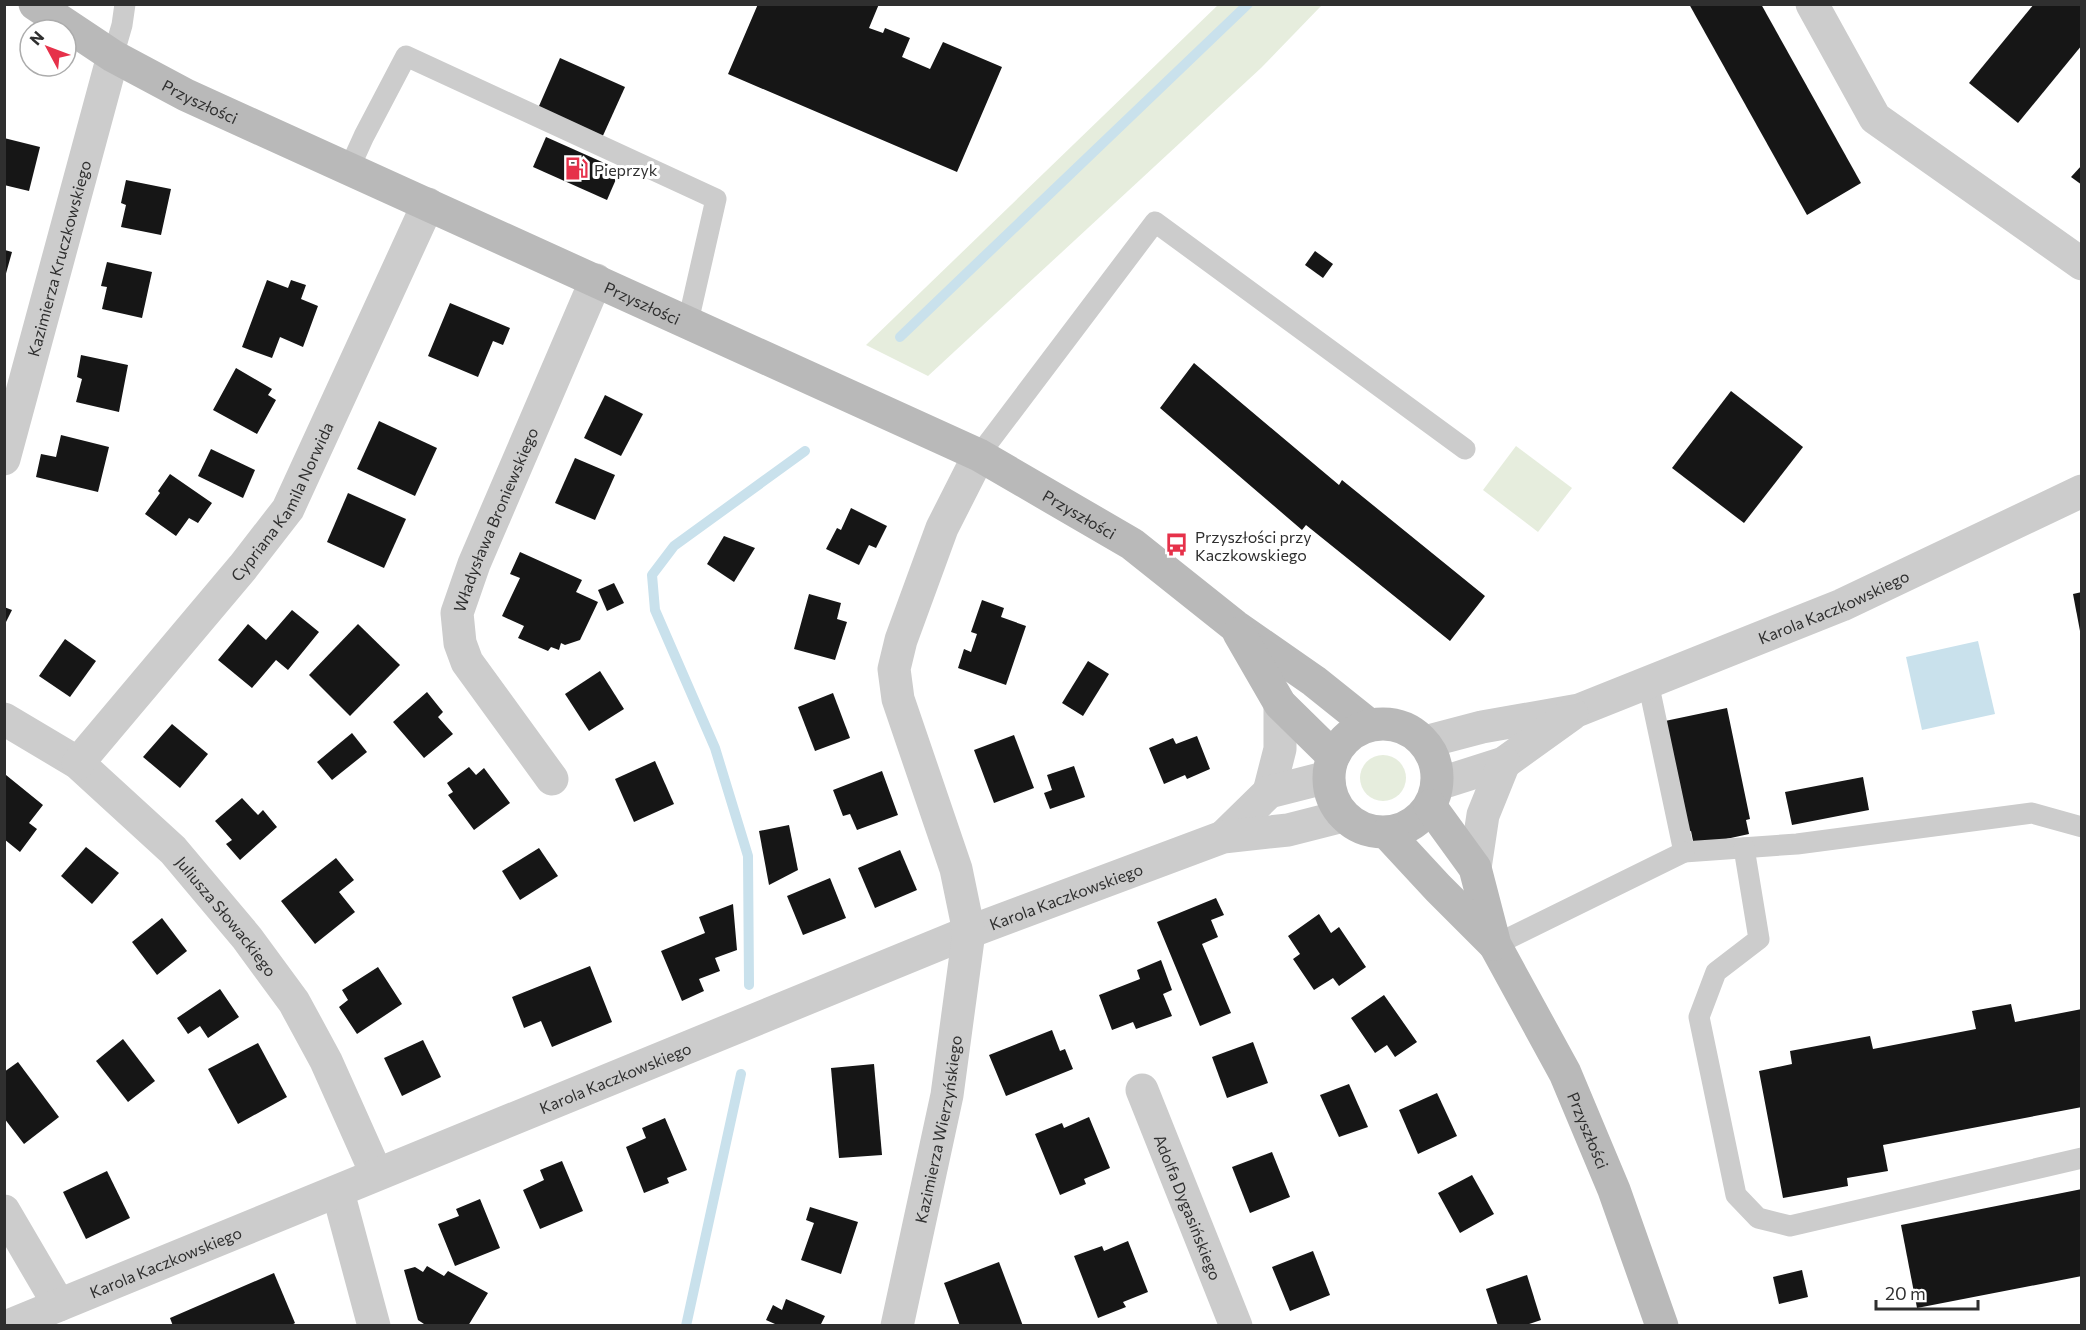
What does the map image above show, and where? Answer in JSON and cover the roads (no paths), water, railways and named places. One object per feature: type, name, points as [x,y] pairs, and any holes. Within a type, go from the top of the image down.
[{"type":"street","name":"Przyszłości","points":[[35,4],[113,56],[186,95],[979,454],[1132,543],[1235,626],[1314,681],[1369,725]]},
{"type":"street","points":[[1812,4],[1875,118],[2082,264]]},
{"type":"street","name":"Kazimierza Kruczkowskiego","points":[[4,459],[113,56]]},
{"type":"street","name":"Cypriana Kamila Norwida","points":[[78,763],[243,567],[288,509],[428,204]]},
{"type":"street","name":"Władysława Broniewskiego","points":[[552,779],[467,662],[460,643],[457,613],[474,564],[596,280]]},
{"type":"street","name":"Kazimierza Wierzyńskiego","points":[[897,1326],[947,1095],[969,932],[956,869],[898,699],[894,669],[901,639],[942,528],[979,454]]},
{"type":"street","name":"Karola Kaczkowskiego","points":[[1425,742],[1482,727],[1579,710],[1842,605],[2082,491]]},
{"type":"street","points":[[1235,626],[1280,704],[1331,767]]},
{"type":"street","points":[[1269,792],[1280,749],[1280,704]]},
{"type":"street","name":"Karola Kaczkowskiego","points":[[1434,795],[1504,763],[1579,710]]},
{"type":"street","name":"Juliusza Słowackiego","points":[[4,719],[78,763],[173,850],[247,938],[294,1002],[326,1061],[376,1173]]},
{"type":"street","points":[[1384,723],[1406,728],[1425,742],[1436,761],[1434,795],[1413,824],[1388,832],[1364,829],[1343,816],[1332,799],[1331,767],[1347,737],[1369,725],[1384,723]]},
{"type":"street","points":[[1476,868],[1484,815],[1504,763]]},
{"type":"street","points":[[1269,792],[1331,767]]},
{"type":"street","name":"Karola Kaczkowskiego","points":[[1223,837],[1269,792]]},
{"type":"street","points":[[1434,795],[1476,868],[1495,945]]},
{"type":"street","name":"Karola Kaczkowskiego","points":[[8,1326],[338,1192],[376,1173],[969,932],[1223,837],[1288,830],[1343,816]]},
{"type":"street","points":[[1388,832],[1438,888],[1495,945]]},
{"type":"street","name":"Przyszłości","points":[[1495,945],[1565,1074],[1614,1190],[1662,1326]]},
{"type":"street","name":"Adolfa Dygasińskiego","points":[[1142,1089],[1236,1326]]},
{"type":"street","points":[[338,1192],[374,1326]]},
{"type":"street","points":[[4,1211],[59,1305]]},
{"type":"lane","points":[[113,56],[125,4]]},
{"type":"lane","points":[[349,169],[406,56],[716,199],[688,322]]},
{"type":"lane","points":[[979,454],[1155,222],[1465,449]]},
{"type":"lane","points":[[1648,682],[1684,852]]},
{"type":"lane","points":[[1495,945],[1684,852],[1797,844],[2032,813],[2082,827]]},
{"type":"lane","points":[[1744,848],[1758,939],[1716,972],[1699,1017],[1736,1195],[1758,1218],[1790,1226],[2082,1158]]},
{"type":"water","points":[[1978,641],[1995,714],[1922,730],[1906,657]]},
{"type":"waterway","points":[[900,337],[1248,4]]},
{"type":"waterway","points":[[749,985],[748,856],[715,748],[655,610],[652,575],[674,546],[805,451]]},
{"type":"waterway","points":[[686,1326],[741,1074]]},
{"type":"place","name":"Pieprzyk","points":[[576,169]]},
{"type":"place","name":"Przyszłości przy Kaczkowskiego","points":[[1177,545]]}]
